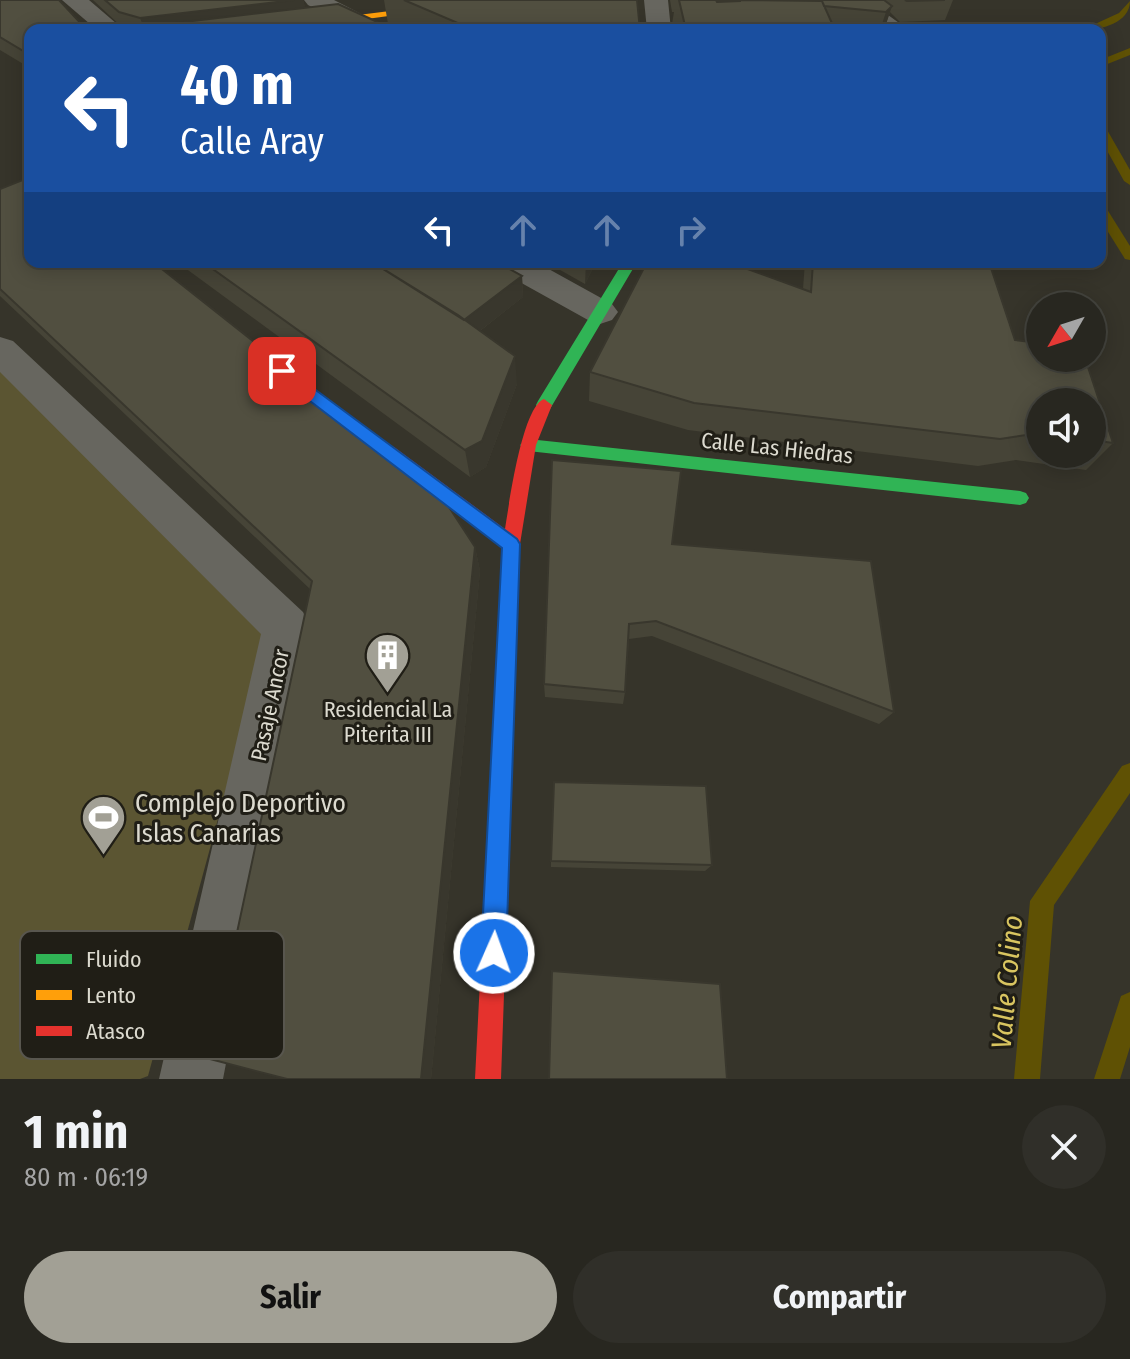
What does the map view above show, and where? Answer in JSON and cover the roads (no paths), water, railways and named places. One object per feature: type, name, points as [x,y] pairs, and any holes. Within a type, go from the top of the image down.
[{"type":"street","points":[[74,0],[104,24]]},
{"type":"street","points":[[316,0],[361,24]]},
{"type":"street","points":[[310,24],[501,0]]},
{"type":"street","points":[[656,0],[658,24]]},
{"type":"street","points":[[851,0],[888,24]]},
{"type":"street","points":[[521,268],[600,312]]},
{"type":"street","points":[[488,1079],[511,544],[528,445],[549,394],[626,268]]},
{"type":"street","name":"Pasaje Ancor","points":[[0,350],[286,627],[222,931]]},
{"type":"street","points":[[374,440],[511,544]]},
{"type":"street","name":"Calle Las Hiedras","points":[[528,445],[1020,498]]},
{"type":"street","name":"Pasaje Ancor","points":[[191,1079],[195,1059]]},
{"type":"waterway","points":[[1101,24],[1123,15],[1130,4]]},
{"type":"waterway","points":[[1106,61],[1130,51]]},
{"type":"waterway","points":[[1106,139],[1130,181]]},
{"type":"waterway","points":[[1106,218],[1130,256]]},
{"type":"waterway","name":"Valle Colino","points":[[1027,1079],[1042,901],[1130,774]]},
{"type":"waterway","points":[[1107,1079],[1130,1005]]},
{"type":"place","name":"Residencial La Piterita III","points":[[388,695]]},
{"type":"place","name":"Complejo Deportivo Islas Canarias","points":[[104,857]]}]
